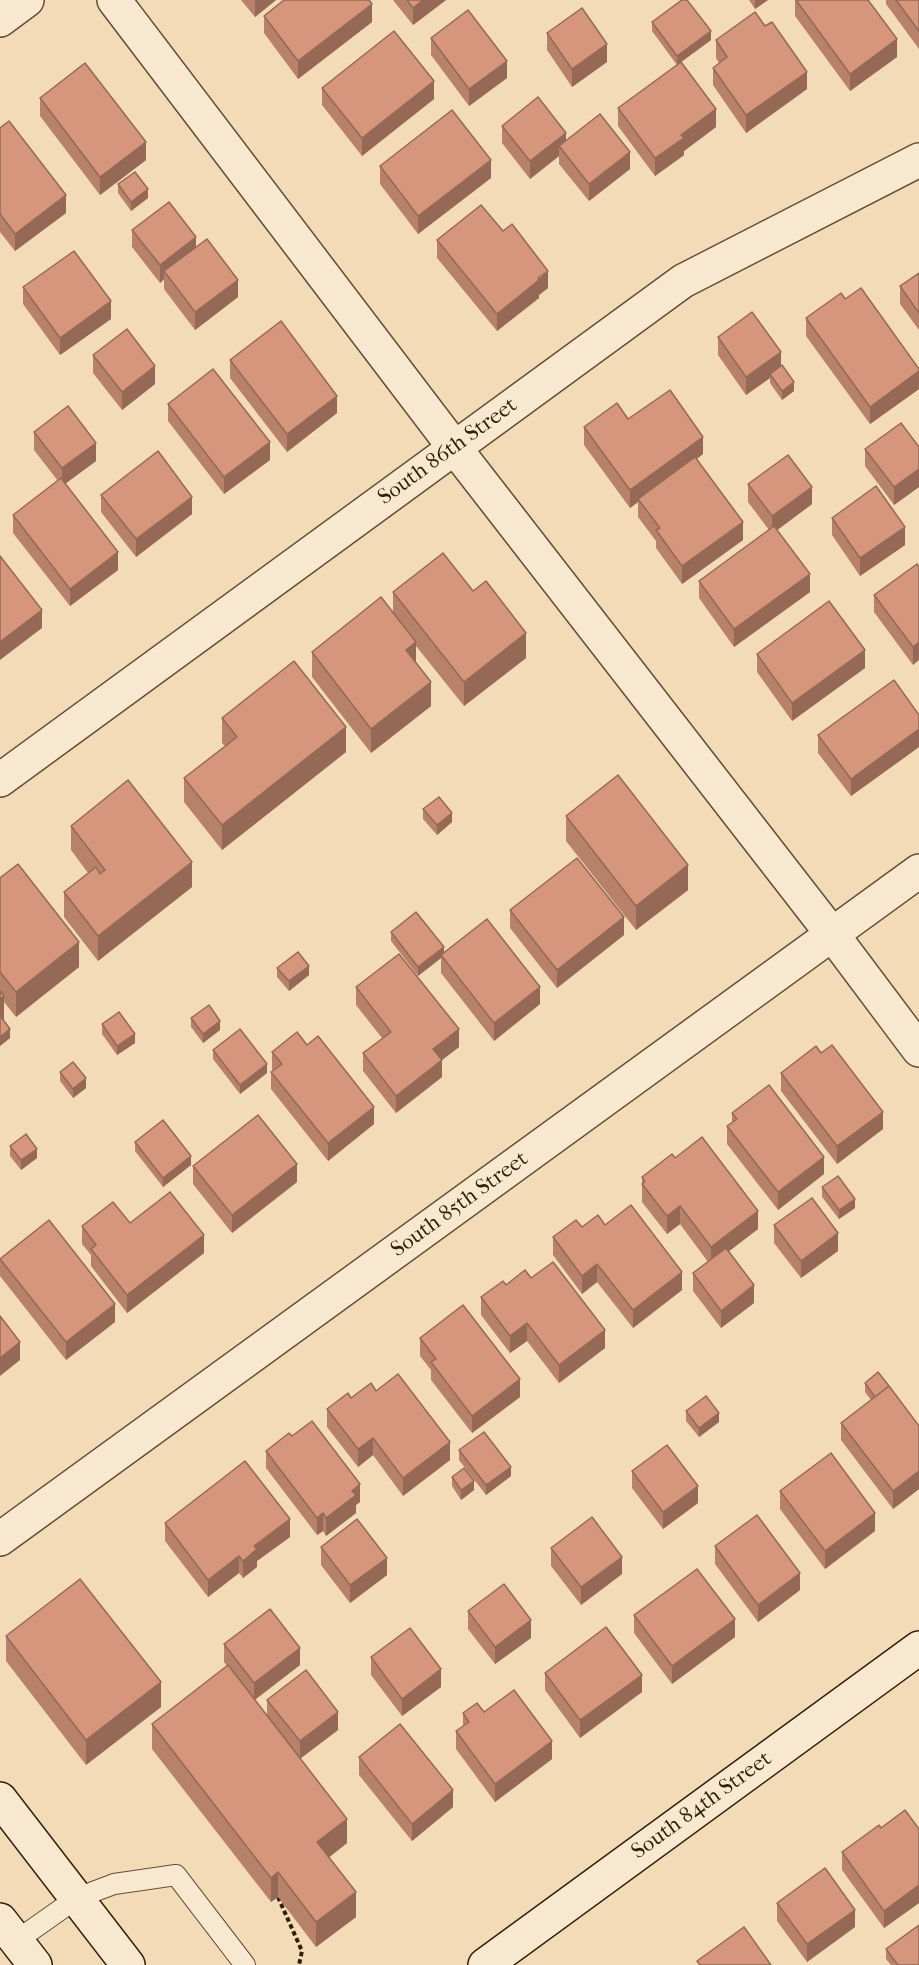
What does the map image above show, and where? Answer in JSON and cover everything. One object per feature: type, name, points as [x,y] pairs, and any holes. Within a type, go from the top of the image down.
[{"type":"street","points":[[0,20],[27,0]]},
{"type":"street","points":[[114,0],[454,447],[832,934],[919,1050]]},
{"type":"street","name":"South 86th Street","points":[[0,780],[683,281],[919,160]]},
{"type":"street","name":"South 85th Street","points":[[0,1539],[919,871]]},
{"type":"street","name":"South 84th Street","points":[[485,1965],[919,1648]]},
{"type":"street","points":[[0,1799],[128,1965]]},
{"type":"lane","points":[[17,1942],[77,1898],[114,1884],[176,1875],[246,1965]]},
{"type":"path","points":[[278,1897],[303,1951],[299,1965]]},
{"type":"building","points":[[284,0],[369,0],[372,4],[298,61],[264,16]]},
{"type":"building","points":[[407,0],[423,0],[413,8]]},
{"type":"building","points":[[682,0],[687,0],[711,31],[677,56],[652,22]]},
{"type":"building","points":[[796,0],[868,0],[897,39],[850,74]]},
{"type":"building","points":[[896,0],[919,0],[919,31]]},
{"type":"building","points":[[582,8],[607,44],[572,69],[547,33]]},
{"type":"building","points":[[468,10],[507,61],[469,89],[431,38]]},
{"type":"building","points":[[755,12],[765,26],[772,22],[807,72],[746,115],[713,68],[727,57],[716,40]]},
{"type":"building","points":[[394,31],[434,81],[362,138],[322,88]]},
{"type":"building","points":[[681,62],[716,109],[681,135],[684,138],[655,158],[618,108]]},
{"type":"building","points":[[85,63],[146,142],[100,177],[40,98]]},
{"type":"building","points":[[538,97],[566,133],[530,161],[502,126]]},
{"type":"building","points":[[452,110],[491,160],[418,216],[380,166]]},
{"type":"building","points":[[600,114],[630,152],[589,184],[559,146]]},
{"type":"building","points":[[9,121],[66,195],[15,234],[0,214],[0,128]]},
{"type":"building","points":[[135,172],[148,189],[131,202],[118,184]]},
{"type":"building","points":[[169,202],[196,237],[160,265],[132,230]]},
{"type":"building","points":[[481,205],[503,231],[512,224],[548,271],[497,314],[437,240]]},
{"type":"building","points":[[207,239],[238,280],[195,312],[164,271]]},
{"type":"building","points":[[74,251],[111,301],[60,338],[23,287]]},
{"type":"building","points":[[919,273],[919,313],[900,286]]},
{"type":"building","points":[[861,288],[919,369],[870,407],[806,318],[841,293],[845,299]]},
{"type":"building","points":[[752,312],[781,352],[746,377],[718,337]]},
{"type":"building","points":[[281,321],[337,396],[287,434],[230,360]]},
{"type":"building","points":[[127,329],[155,366],[122,392],[93,355]]},
{"type":"building","points":[[782,365],[794,382],[782,391],[770,374]]},
{"type":"building","points":[[213,369],[270,442],[224,477],[168,404]]},
{"type":"building","points":[[670,390],[703,437],[630,490],[584,427],[617,403],[628,419]]},
{"type":"building","points":[[68,406],[96,443],[62,468],[34,432]]},
{"type":"building","points":[[901,423],[919,447],[919,469],[894,487],[865,449]]},
{"type":"building","points":[[158,451],[192,497],[136,539],[101,495]]},
{"type":"building","points":[[788,455],[812,487],[772,516],[748,484]]},
{"type":"building","points":[[695,457],[743,522],[682,566],[656,530],[660,528],[638,499]]},
{"type":"building","points":[[61,478],[118,552],[70,589],[13,515]]},
{"type":"building","points":[[876,486],[905,527],[860,558],[832,518]]},
{"type":"building","points":[[774,526],[810,574],[734,629],[699,581]]},
{"type":"building","points":[[443,553],[473,591],[486,581],[526,633],[464,682],[393,592]]},
{"type":"building","points":[[0,556],[42,610],[0,642]]},
{"type":"building","points":[[917,564],[919,567],[919,642],[913,647],[874,595]]},
{"type":"building","points":[[381,597],[416,642],[406,650],[431,682],[371,729],[312,652]]},
{"type":"building","points":[[829,601],[865,650],[792,703],[757,654]]},
{"type":"building","points":[[294,661],[346,727],[222,825],[184,778],[237,737],[222,718]]},
{"type":"building","points":[[894,680],[919,715],[919,729],[851,779],[818,735]]},
{"type":"building","points":[[618,775],[688,865],[636,906],[566,816]]},
{"type":"building","points":[[128,780],[192,862],[98,936],[64,892],[96,867],[100,874],[105,870],[71,826]]},
{"type":"building","points":[[439,797],[452,813],[437,825],[423,809]]},
{"type":"building","points":[[577,858],[624,917],[557,970],[510,910]]},
{"type":"building","points":[[18,864],[79,942],[16,992],[0,972],[0,878]]},
{"type":"building","points":[[416,912],[444,947],[418,967],[391,932]]},
{"type":"building","points":[[487,919],[540,987],[494,1023],[441,955]]},
{"type":"building","points":[[298,952],[309,966],[289,981],[277,968]]},
{"type":"building","points":[[399,954],[459,1029],[433,1049],[442,1060],[396,1096],[363,1053],[391,1032],[356,987]]},
{"type":"building","points":[[209,1005],[220,1021],[203,1034],[191,1018]]},
{"type":"building","points":[[119,1012],[135,1034],[117,1046],[102,1024]]},
{"type":"building","points":[[0,1018],[10,1029],[0,1037]]},
{"type":"building","points":[[240,1029],[267,1064],[240,1085],[213,1050]]},
{"type":"building","points":[[297,1032],[307,1045],[318,1036],[374,1107],[328,1143],[271,1072],[282,1064],[272,1052]]},
{"type":"building","points":[[832,1045],[883,1112],[837,1146],[781,1073],[816,1046],[821,1053]]},
{"type":"building","points":[[73,1062],[86,1078],[73,1089],[60,1072]]},
{"type":"building","points":[[769,1085],[824,1157],[778,1192],[727,1126],[737,1119],[732,1113]]},
{"type":"building","points":[[258,1115],[297,1164],[232,1215],[193,1166]]},
{"type":"building","points":[[163,1120],[191,1156],[163,1178],[135,1142]]},
{"type":"building","points":[[26,1134],[37,1149],[21,1160],[10,1146]]},
{"type":"building","points":[[702,1137],[758,1211],[711,1247],[680,1206],[667,1216],[642,1184],[645,1182],[642,1177],[672,1154],[675,1158]]},
{"type":"building","points":[[838,1176],[855,1199],[839,1210],[822,1187]]},
{"type":"building","points":[[170,1192],[204,1235],[127,1295],[91,1249],[96,1245],[82,1226],[113,1202],[130,1223]]},
{"type":"building","points":[[812,1198],[838,1233],[801,1261],[774,1225]]},
{"type":"building","points":[[631,1205],[682,1272],[633,1310],[597,1264],[582,1276],[553,1237],[576,1220],[582,1227],[598,1215],[605,1225]]},
{"type":"building","points":[[49,1220],[115,1304],[66,1342],[0,1259]]},
{"type":"building","points":[[726,1248],[754,1285],[721,1311],[693,1273]]},
{"type":"building","points":[[553,1262],[605,1330],[559,1365],[527,1323],[510,1336],[481,1297],[503,1281],[506,1285],[525,1270],[531,1278]]},
{"type":"building","points":[[463,1305],[520,1379],[472,1416],[431,1362],[436,1359],[420,1338]]},
{"type":"building","points":[[0,1316],[20,1342],[0,1358]]},
{"type":"building","points":[[878,1372],[889,1386],[875,1397],[865,1383]]},
{"type":"building","points":[[398,1374],[450,1442],[403,1478],[373,1438],[358,1449],[327,1409],[348,1393],[351,1398],[371,1383],[376,1391]]},
{"type":"building","points":[[889,1386],[919,1426],[919,1471],[893,1491],[841,1423]]},
{"type":"building","points":[[706,1396],[719,1413],[699,1428],[686,1411]]},
{"type":"building","points":[[312,1421],[360,1484],[352,1491],[356,1495],[326,1518],[323,1513],[317,1518],[266,1451],[289,1433],[292,1436]]},
{"type":"building","points":[[484,1432],[511,1467],[486,1485],[459,1450]]},
{"type":"building","points":[[667,1445],[698,1486],[663,1512],[632,1471]]},
{"type":"building","points":[[831,1453],[875,1513],[825,1551],[780,1491]]},
{"type":"building","points":[[245,1461],[290,1519],[254,1546],[257,1549],[243,1561],[239,1556],[208,1580],[165,1523]]},
{"type":"building","points":[[464,1468],[474,1481],[461,1490],[452,1477]]},
{"type":"building","points":[[757,1515],[800,1573],[758,1605],[715,1546]]},
{"type":"building","points":[[592,1517],[622,1557],[581,1587],[551,1548]]},
{"type":"building","points":[[357,1519],[387,1558],[350,1585],[321,1547]]},
{"type":"building","points":[[697,1569],[735,1619],[672,1666],[634,1615]]},
{"type":"building","points":[[80,1579],[161,1682],[86,1740],[6,1636]]},
{"type":"building","points":[[504,1584],[531,1620],[495,1647],[468,1611]]},
{"type":"building","points":[[270,1609],[300,1648],[254,1683],[224,1644]]},
{"type":"building","points":[[606,1627],[642,1675],[580,1720],[545,1673]]},
{"type":"building","points":[[410,1628],[441,1669],[402,1699],[371,1657]]},
{"type":"building","points":[[228,1665],[347,1819],[317,1842],[356,1892],[316,1922],[278,1872],[271,1878],[152,1724]]},
{"type":"building","points":[[306,1670],[338,1712],[300,1741],[267,1700]]},
{"type":"building","points":[[514,1690],[552,1741],[495,1784],[456,1731],[469,1722],[463,1713],[477,1703],[484,1712]]},
{"type":"building","points":[[400,1724],[453,1790],[412,1824],[359,1757]]},
{"type":"building","points":[[905,1810],[919,1829],[919,1885],[884,1911],[842,1852],[879,1825],[881,1828]]},
{"type":"building","points":[[825,1868],[855,1910],[807,1944],[777,1903]]},
{"type":"building","points":[[919,1925],[919,1965],[898,1965],[886,1949]]},
{"type":"building","points":[[744,1927],[771,1965],[700,1965],[697,1961]]}]
